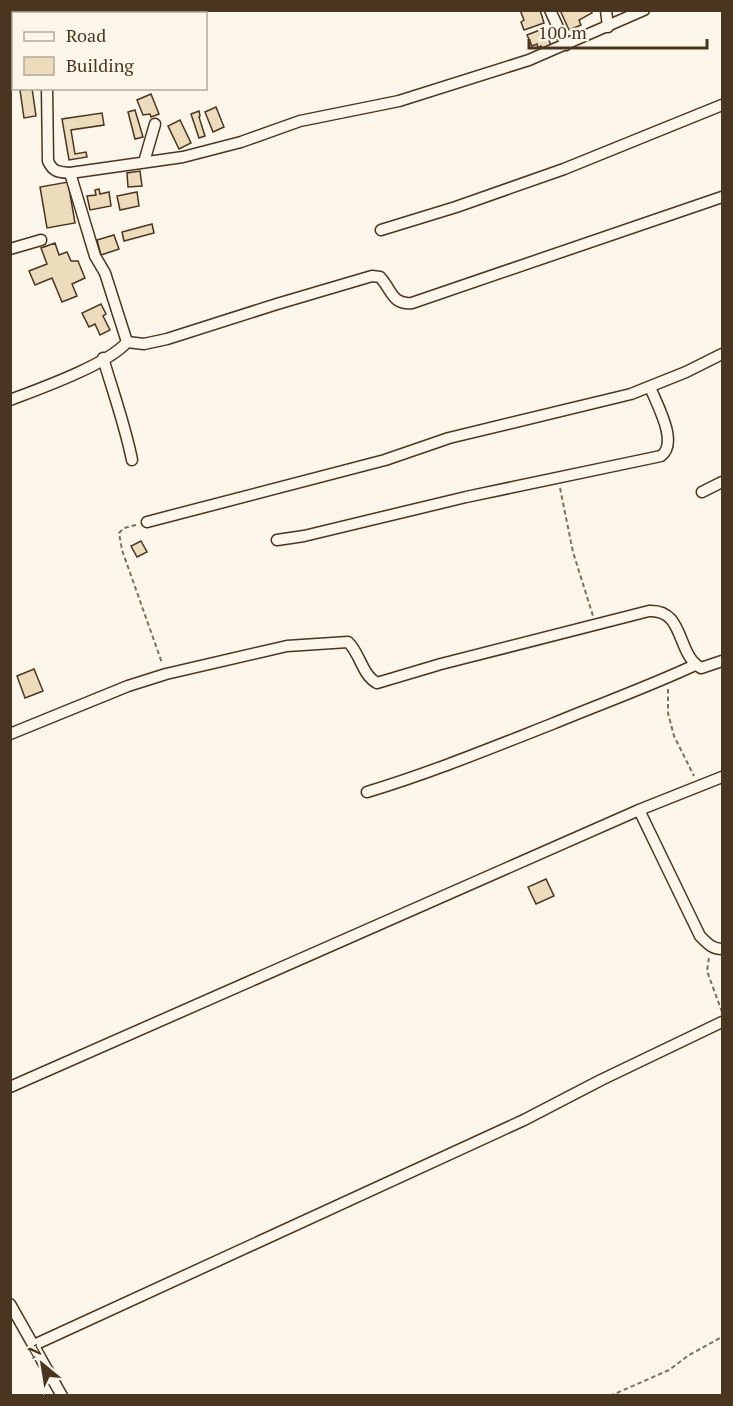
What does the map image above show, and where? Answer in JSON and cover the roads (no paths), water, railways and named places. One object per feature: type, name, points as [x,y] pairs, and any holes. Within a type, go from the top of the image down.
[{"type":"street","points":[[550,10],[566,45]]},
{"type":"street","points":[[606,10],[608,27]]},
{"type":"street","points":[[47,90],[48,161],[53,170],[70,173],[206,152],[300,121],[399,101],[488,74],[566,45],[644,10]]},
{"type":"street","points":[[381,230],[564,168],[723,105]]},
{"type":"street","points":[[144,162],[155,124]]},
{"type":"street","points":[[70,173],[95,256],[105,273],[127,342]]},
{"type":"street","points":[[127,342],[144,344],[167,339],[372,276],[380,277],[398,302],[412,303],[723,197]]},
{"type":"street","points":[[10,249],[41,240]]},
{"type":"street","points":[[10,400],[58,381],[120,350],[127,342]]},
{"type":"street","points":[[147,522],[385,460],[449,438],[651,387],[723,354]]},
{"type":"street","points":[[104,358],[118,410],[126,430],[132,460]]},
{"type":"street","points":[[277,540],[304,536],[558,477],[650,459],[666,452],[669,438],[651,387]]},
{"type":"street","points":[[702,492],[723,482]]},
{"type":"street","points":[[10,734],[128,686],[166,674],[287,646],[348,642],[371,680],[377,683],[594,624],[649,610],[658,610],[672,621],[695,665],[701,668],[723,660]]},
{"type":"street","points":[[367,792],[465,759],[695,665]]},
{"type":"street","points":[[10,1087],[639,810],[723,777]]},
{"type":"street","points":[[639,810],[700,936],[717,948]]},
{"type":"street","points":[[34,1345],[493,1134],[612,1074],[723,1022]]},
{"type":"street","points":[[10,1304],[62,1395]]}]
